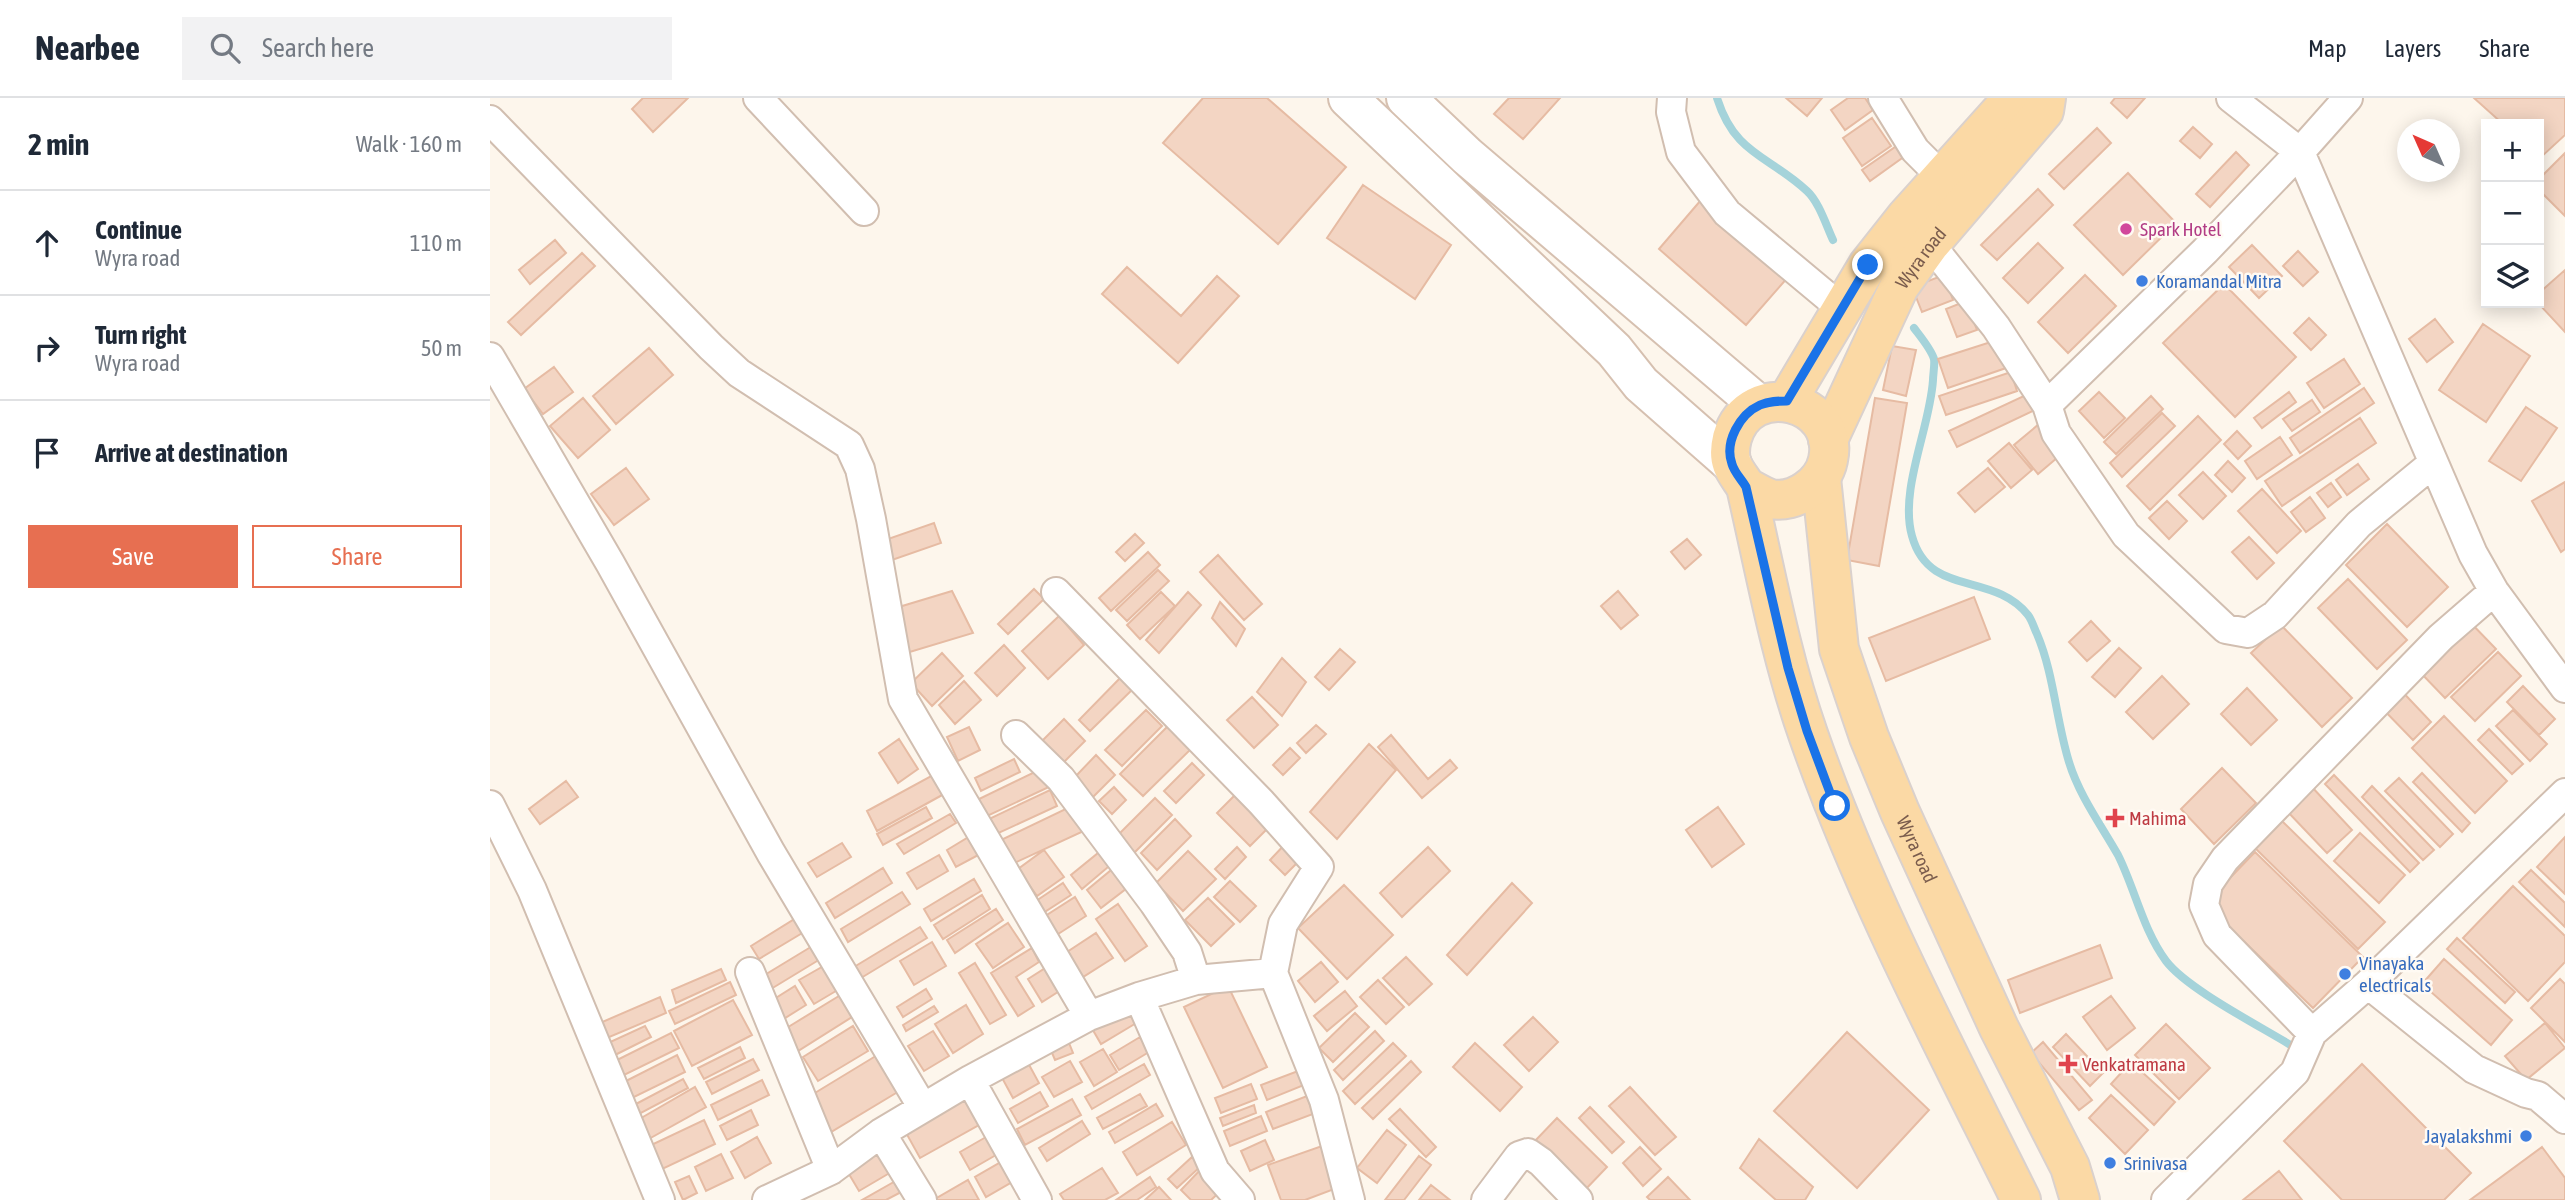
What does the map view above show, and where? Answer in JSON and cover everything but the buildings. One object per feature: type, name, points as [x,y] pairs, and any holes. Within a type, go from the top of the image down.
[{"type":"main road","name":"Wyra road","points":[[2013,98],[1868,265],[1841,308],[1773,403],[1745,415],[1735,430],[1730,446],[1788,668],[1807,731],[1835,806],[1884,920],[2021,1200]]},
{"type":"main road","name":"Wyra road","points":[[2046,98],[2044,111],[1930,244],[1899,286],[1828,440],[1828,460],[1821,478],[1839,649],[1869,737],[1899,811],[1999,1028],[2070,1167],[2080,1200]]},
{"type":"main road","points":[[1773,403],[1806,409],[1820,422],[1828,440]]},
{"type":"main road","points":[[1739,476],[1772,499],[1799,496],[1821,478]]},
{"type":"street","points":[[758,98],[864,211]]},
{"type":"street","points":[[1348,98],[1605,341],[1641,384],[1739,476]]},
{"type":"street","points":[[1406,98],[1467,156],[1773,403]]},
{"type":"street","points":[[1672,98],[1671,112],[1681,152],[1727,213],[1841,308]]},
{"type":"street","points":[[1883,98],[1915,150],[1942,177]]},
{"type":"street","points":[[2231,98],[2300,152],[2473,554],[2494,591],[2565,688]]},
{"type":"street","points":[[2047,405],[2205,250],[2348,98]]},
{"type":"street","points":[[490,120],[739,373],[849,445],[860,469],[871,519],[903,699],[1089,1016]]},
{"type":"street","points":[[1930,244],[1996,327],[2047,405],[2056,433],[2126,535],[2226,629],[2248,633],[2275,615],[2359,524],[2432,464]]},
{"type":"street","points":[[490,357],[610,563],[771,853],[923,1108]]},
{"type":"street","points":[[2312,1033],[2217,935],[2204,905],[2208,884],[2225,859],[2441,637],[2494,591]]},
{"type":"street","points":[[1056,592],[1261,802],[1319,867],[1283,924],[1273,974],[1324,1100],[1350,1200]]},
{"type":"street","points":[[1016,735],[1061,779],[1154,903],[1186,952],[1196,980]]},
{"type":"street","points":[[2166,1200],[2295,1072],[2312,1033],[2368,985],[2565,793]]},
{"type":"street","points":[[490,805],[532,890],[660,1200]]},
{"type":"street","points":[[750,972],[831,1170]]},
{"type":"street","points":[[767,1200],[831,1170],[881,1133],[970,1080],[1089,1016],[1196,980],[1273,974]]},
{"type":"street","points":[[2368,985],[2474,1069],[2526,1093],[2552,1093],[2565,1119]]},
{"type":"street","points":[[1139,997],[1215,1171],[1240,1200]]},
{"type":"street","points":[[970,1080],[1037,1200]]},
{"type":"street","points":[[881,1133],[922,1200]]},
{"type":"street","points":[[1486,1200],[1519,1156],[1528,1153],[1541,1162],[1578,1200]]},
{"type":"waterway","points":[[1717,98],[1724,117],[1743,143],[1807,191],[1819,207],[1833,240]]},
{"type":"waterway","points":[[1914,328],[1933,355],[1934,361],[1931,399],[1909,499],[1912,536],[1920,555],[1932,568],[1947,577],[1998,593],[2014,602],[2029,617],[2043,649],[2073,774],[2118,855],[2145,923],[2166,961],[2208,996],[2297,1049]]},
{"type":"place","name":"Spark Hotel","points":[[2126,229]]},
{"type":"place","name":"Koramandal Mitra","points":[[2142,281]]},
{"type":"place","name":"Mahima","points":[[2115,818]]},
{"type":"place","name":"Vinayaka electricals","points":[[2345,974]]},
{"type":"place","name":"Venkatramana","points":[[2068,1064]]},
{"type":"place","name":"Jayalakshmi","points":[[2526,1136]]},
{"type":"place","name":"Srinivasa","points":[[2110,1163]]},
{"type":"route","points":[[1835,806],[1807,731],[1788,668],[1746,487],[1732,464],[1730,446],[1735,430],[1745,415],[1759,405],[1787,401],[1868,265]]}]
